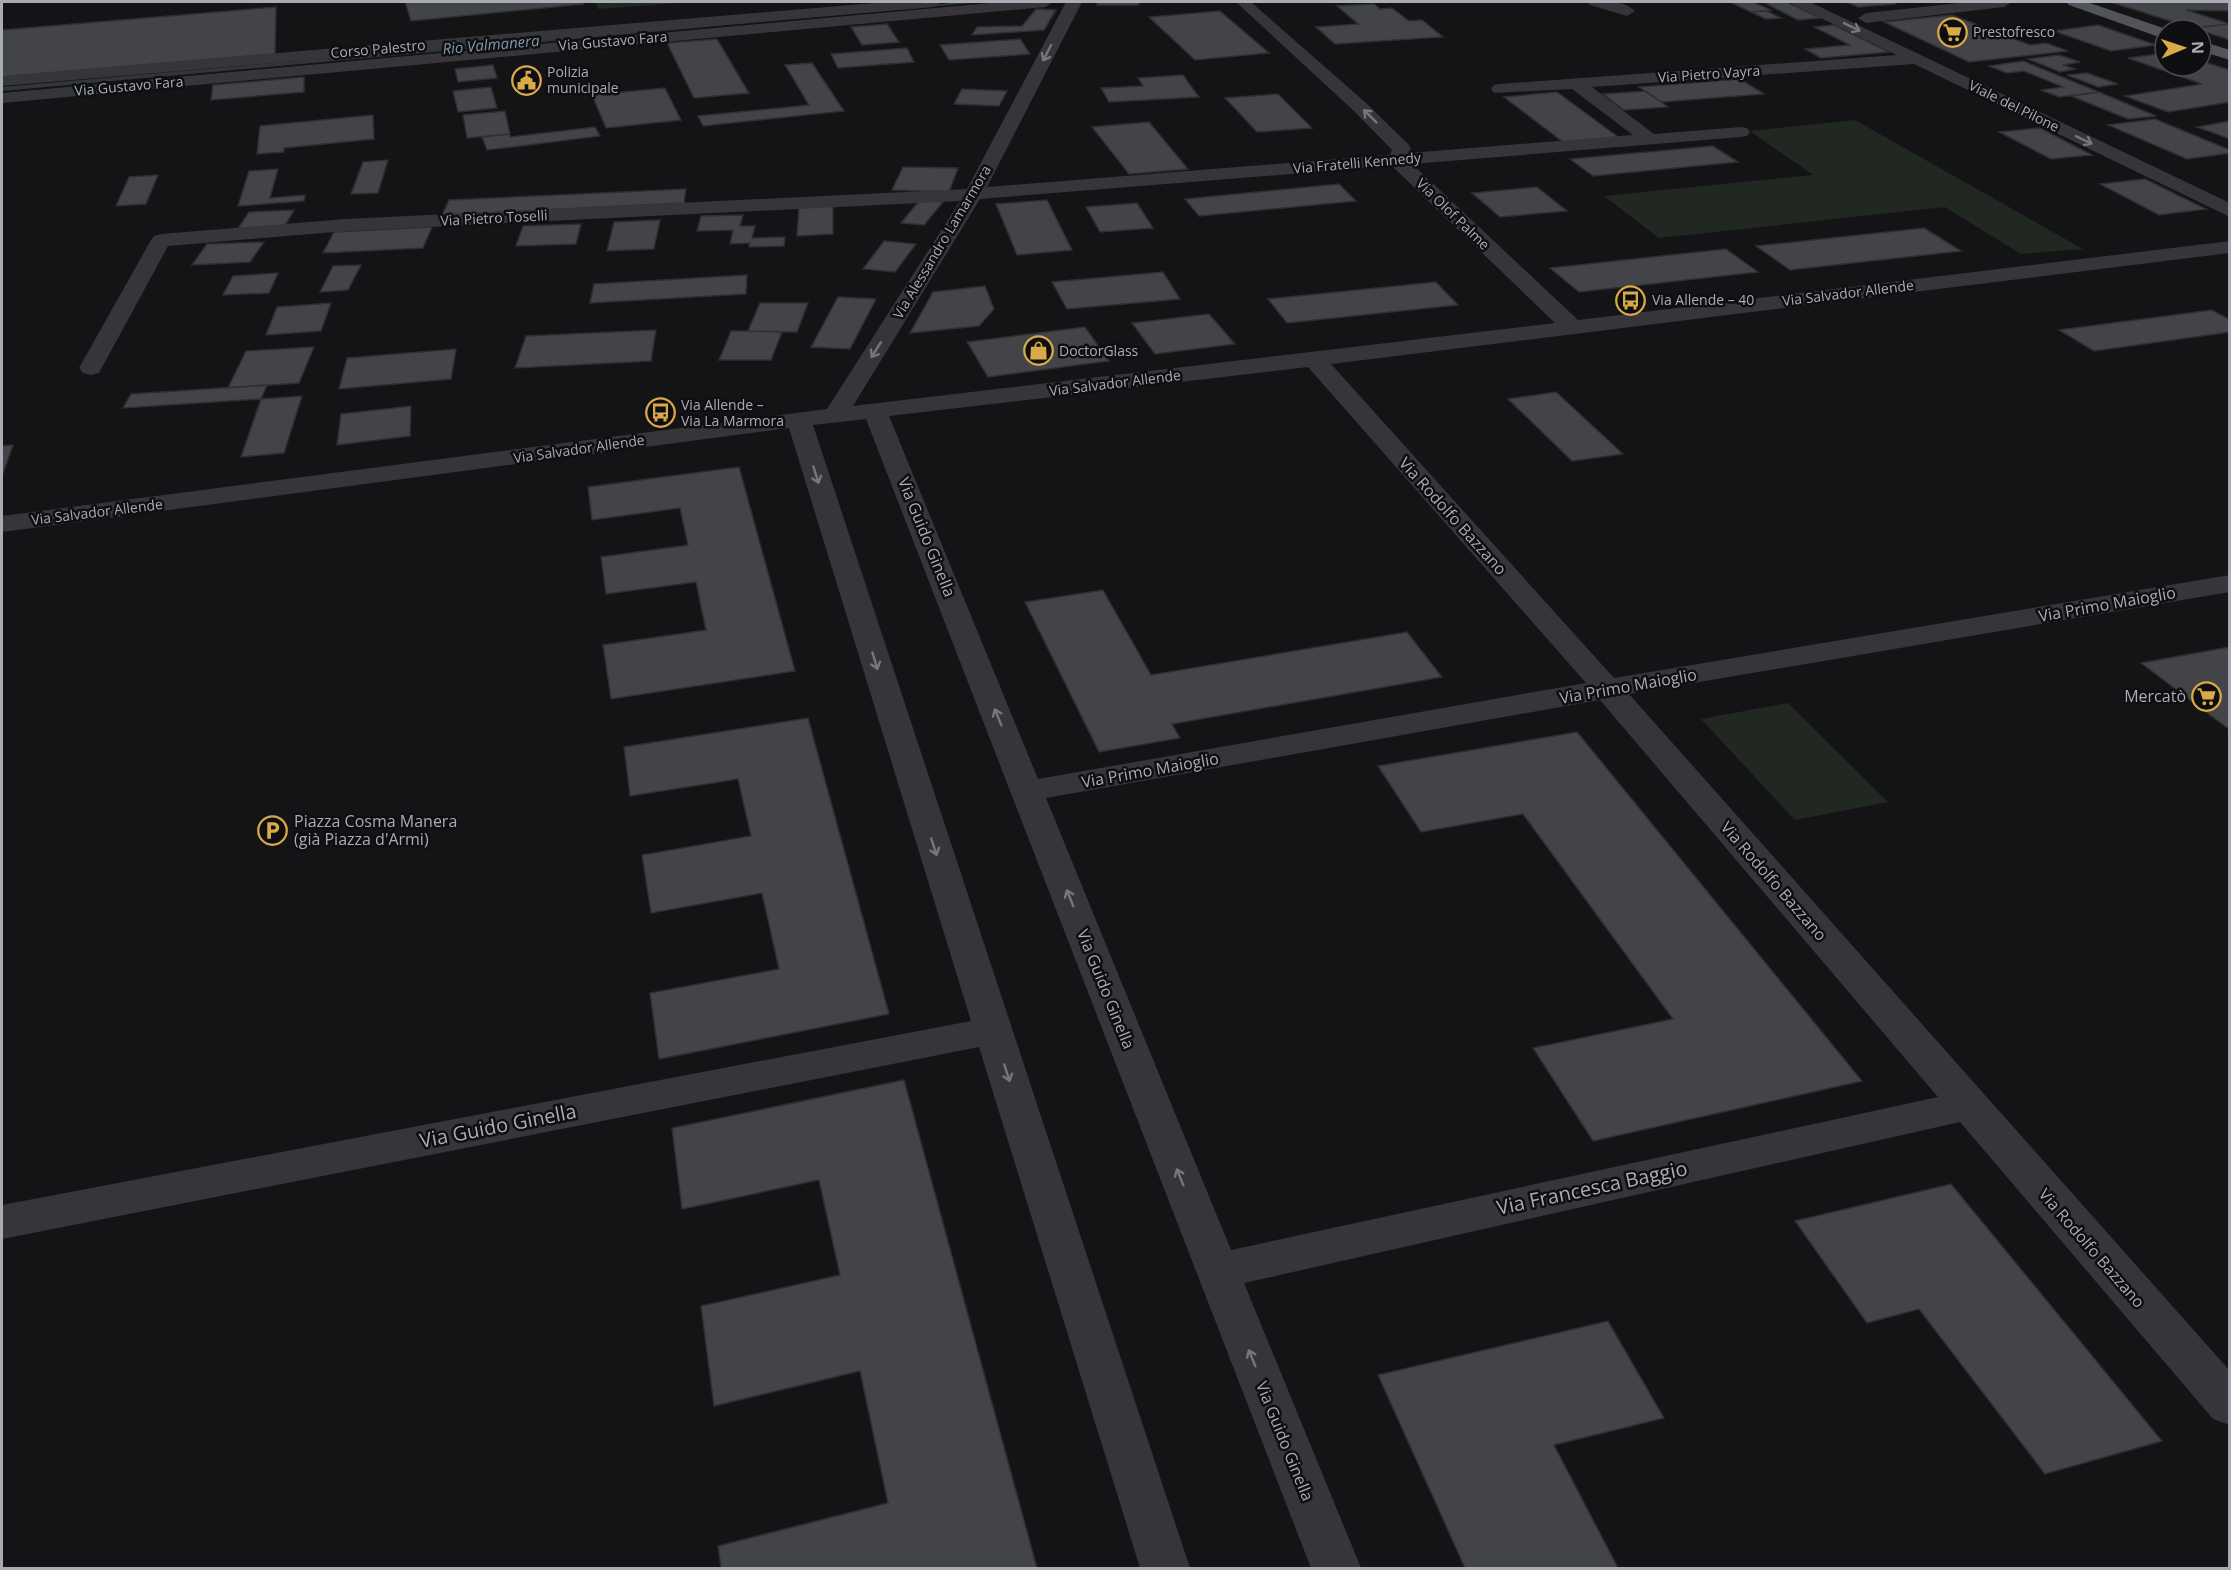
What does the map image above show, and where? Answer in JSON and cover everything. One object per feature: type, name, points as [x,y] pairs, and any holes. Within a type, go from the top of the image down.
[{"type":"main road","points":[[2074,2],[2153,30]]},
{"type":"main road","points":[[2213,50],[2229,55]]},
{"type":"street","name":"Corso Palestro","points":[[2,81],[934,2]]},
{"type":"street","name":"Via Gustavo Fara","points":[[2,98],[1045,2]]},
{"type":"street","name":"Via Alessandro Lamarmora","points":[[835,415],[974,194],[1074,2]]},
{"type":"street","name":"Via Olof Palme","points":[[1243,2],[1359,106],[1402,149],[1397,160],[1571,326]]},
{"type":"street","points":[[1595,2],[1627,11]]},
{"type":"street","name":"Viale del Pilone","points":[[1799,2],[2229,211]]},
{"type":"street","name":"Viale del Pilone","points":[[1831,2],[2187,171]]},
{"type":"street","points":[[1866,18],[2004,2]]},
{"type":"street","name":"Via Pietro Vayra","points":[[1500,89],[1918,59]]},
{"type":"street","points":[[1576,84],[1651,140]]},
{"type":"street","name":"Via Fratelli Kennedy","points":[[974,194],[1741,132]]},
{"type":"street","name":"Via Pietro Toselli","points":[[92,368],[161,240],[345,225],[974,194]]},
{"type":"street","name":"Via Salvador Allende","points":[[2,524],[835,415],[2229,247]]},
{"type":"street","name":"Via Rodolfo Bazzano","points":[[1314,359],[1608,690],[2229,1405]]},
{"type":"street","name":"Via Guido Ginella","points":[[875,411],[1336,1569]]},
{"type":"street","points":[[799,420],[1165,1569]]},
{"type":"street","name":"Via Primo Maioglio","points":[[1028,791],[2229,584]]},
{"type":"street","name":"Via Guido Ginella","points":[[2,1222],[994,1030]]},
{"type":"street","name":"Via Francesca Baggio","points":[[1217,1271],[1968,1105]]},
{"type":"shaded area","points":[[595,2],[691,2],[598,9]]},
{"type":"shaded area","points":[[1855,120],[2083,249],[2021,254],[1945,207],[1659,238],[1604,196],[1813,175],[1750,131]]},
{"type":"shaded area","points":[[1788,703],[1888,802],[1795,820],[1701,719]]},
{"type":"building","points":[[405,2],[582,2],[583,4],[411,21]]},
{"type":"building","points":[[1098,2],[1140,2],[1138,5],[1097,5]]},
{"type":"building","points":[[1730,2],[1753,2],[1771,10],[1751,12]]},
{"type":"building","points":[[1763,2],[1787,2],[1820,18],[1798,20]]},
{"type":"building","points":[[1846,2],[1891,2],[1896,4],[1858,7]]},
{"type":"building","points":[[2110,2],[2230,3],[2230,11],[2186,10],[2211,18],[2161,18]]},
{"type":"building","points":[[1374,4],[1380,9],[1392,8],[1409,21],[1422,20],[1443,37],[1335,44],[1316,27],[1358,24],[1337,6]]},
{"type":"building","points":[[276,7],[275,54],[2,77],[2,30]]},
{"type":"building","points":[[1036,9],[1056,10],[1044,30],[972,35],[977,27],[1022,26]]},
{"type":"building","points":[[1220,11],[1269,53],[1195,60],[1149,17]]},
{"type":"building","points":[[1767,11],[1781,18],[1766,19],[1751,12]]},
{"type":"building","name":"Prestofresco","points":[[1952,15],[2030,45],[2046,43],[2068,51],[1969,62],[1884,22]]},
{"type":"building","points":[[2213,19],[2230,24],[2213,26]]},
{"type":"building","points":[[887,24],[899,42],[862,45],[851,27]]},
{"type":"building","points":[[2230,24],[2230,40],[2213,34],[2213,26]]},
{"type":"building","points":[[1834,25],[1889,52],[1821,58],[1805,49],[1850,45],[1814,27]]},
{"type":"building","points":[[2098,25],[2153,45],[2111,51],[2054,31]]},
{"type":"building","points":[[717,39],[749,93],[694,98],[667,43]]},
{"type":"building","points":[[1020,39],[1030,54],[949,60],[940,45]]},
{"type":"building","points":[[907,48],[914,62],[838,68],[831,54]]},
{"type":"building","points":[[2059,55],[2080,62],[2063,65],[2075,69],[2060,72],[2028,59]]},
{"type":"building","points":[[2153,55],[2153,67],[2128,58]]},
{"type":"building","points":[[2023,61],[2099,92],[2059,97],[2041,90],[2063,87],[2024,71],[2007,73],[1989,66]]},
{"type":"building","points":[[812,63],[844,111],[703,126],[698,116],[809,105],[785,65]]},
{"type":"building","points":[[493,65],[497,78],[458,82],[455,69]]},
{"type":"building","points":[[2213,65],[2230,70],[2230,102],[2168,112],[2125,96],[2202,84],[2185,78],[2213,78]]},
{"type":"building","points":[[2087,73],[2118,84],[2098,87],[2067,75]]},
{"type":"building","points":[[1183,75],[1199,97],[1109,102],[1101,88],[1143,86],[1138,78]]},
{"type":"building","points":[[304,77],[304,92],[211,100],[213,85]]},
{"type":"building","points":[[1740,79],[1764,94],[1661,102],[1639,87]]},
{"type":"building","points":[[491,87],[497,108],[458,112],[453,91]]},
{"type":"building","points":[[665,88],[681,120],[606,128],[592,95]]},
{"type":"building","points":[[962,89],[1007,91],[999,106],[954,104]]},
{"type":"building","points":[[1646,91],[1668,107],[1624,110],[1603,94]]},
{"type":"building","points":[[1557,92],[1618,137],[1563,142],[1504,97]]},
{"type":"building","points":[[2099,92],[2156,116],[2128,119],[2071,96]]},
{"type":"building","points":[[1278,94],[1312,128],[1257,132],[1225,98]]},
{"type":"building","points":[[505,111],[510,134],[467,138],[463,115]]},
{"type":"building","points":[[373,115],[374,139],[284,148],[284,152],[257,154],[260,126]]},
{"type":"building","points":[[2155,119],[2230,150],[2230,153],[2187,159],[2108,125]]},
{"type":"building","points":[[2230,121],[2230,139],[2197,127]]},
{"type":"building","points":[[1149,122],[1188,169],[1129,174],[1092,127]]},
{"type":"building","points":[[595,127],[600,136],[487,150],[482,137],[510,134],[510,137]]},
{"type":"building","points":[[2040,128],[2092,155],[2051,159],[1999,132]]},
{"type":"building","points":[[1713,146],[1738,162],[1593,176],[1570,159]]},
{"type":"building","points":[[388,160],[378,193],[351,194],[363,162]]},
{"type":"building","points":[[903,167],[958,168],[949,192],[892,190]]},
{"type":"building","points":[[278,169],[270,198],[305,195],[304,201],[238,206],[249,171]]},
{"type":"building","points":[[158,175],[146,204],[116,206],[129,177]]},
{"type":"building","points":[[2145,179],[2206,209],[2159,215],[2100,184]]},
{"type":"building","points":[[1339,184],[1356,201],[1199,216],[1185,199]]},
{"type":"building","points":[[1537,187],[1567,211],[1500,217],[1472,193]]},
{"type":"building","points":[[686,189],[684,203],[442,215],[449,200]]},
{"type":"building","points":[[920,200],[943,202],[924,225],[901,223]]},
{"type":"building","points":[[1047,200],[1072,250],[1017,255],[996,204]]},
{"type":"building","points":[[1137,203],[1153,228],[1100,232],[1086,207]]},
{"type":"building","points":[[833,206],[833,234],[797,236],[799,207]]},
{"type":"building","points":[[294,210],[284,227],[237,230],[249,212]]},
{"type":"building","points":[[743,215],[740,226],[755,226],[752,238],[785,237],[784,246],[749,247],[750,243],[730,244],[733,230],[697,231],[701,216]]},
{"type":"building","points":[[660,220],[654,249],[607,251],[614,222]]},
{"type":"building","points":[[581,224],[576,244],[516,246],[523,226]]},
{"type":"building","points":[[432,227],[423,248],[323,253],[334,232]]},
{"type":"building","points":[[1924,228],[1961,251],[1790,270],[1756,246]]},
{"type":"building","points":[[884,241],[916,244],[895,272],[863,269]]},
{"type":"building","points":[[264,242],[250,262],[192,265],[207,244]]},
{"type":"building","points":[[1726,249],[1758,272],[1579,292],[1550,268]]},
{"type":"building","points":[[361,265],[348,290],[320,292],[333,266]]},
{"type":"building","points":[[1163,272],[1180,299],[1067,309],[1052,282]]},
{"type":"building","points":[[278,273],[269,293],[223,295],[233,276]]},
{"type":"building","points":[[747,275],[746,294],[590,303],[594,284]]},
{"type":"building","points":[[1436,282],[1458,305],[1287,323],[1268,299]]},
{"type":"building","points":[[985,286],[994,309],[979,326],[910,333],[933,292]]},
{"type":"building","points":[[838,297],[876,299],[850,349],[811,347]]},
{"type":"building","points":[[331,303],[321,331],[266,335],[277,307]]},
{"type":"building","points":[[760,303],[808,303],[797,332],[748,331]]},
{"type":"building","points":[[2212,310],[2230,320],[2230,332],[2094,351],[2059,330]]},
{"type":"building","points":[[1209,314],[1235,344],[1155,354],[1132,323]]},
{"type":"building","name":"DoctorGlass","points":[[1085,327],[1109,361],[988,377],[967,342]]},
{"type":"building","points":[[656,330],[651,361],[515,368],[526,336]]},
{"type":"building","points":[[731,331],[782,332],[771,360],[719,360]]},
{"type":"building","points":[[314,347],[299,383],[228,388],[246,351]]},
{"type":"building","points":[[456,349],[451,379],[339,389],[347,358]]},
{"type":"building","points":[[267,385],[261,399],[123,408],[131,394]]},
{"type":"building","points":[[1556,392],[1623,454],[1572,461],[1508,399]]},
{"type":"building","points":[[302,396],[284,453],[241,457],[261,399]]},
{"type":"building","points":[[411,406],[410,436],[337,445],[341,414]]},
{"type":"building","points":[[13,445],[2,476],[2,446]]},
{"type":"building","points":[[739,467],[795,671],[611,699],[603,645],[706,630],[696,582],[606,594],[601,557],[688,545],[680,508],[592,520],[588,487]]},
{"type":"building","points":[[1103,590],[1151,675],[1407,632],[1442,677],[1172,724],[1180,738],[1099,752],[1025,602]]},
{"type":"building","name":"Mercatò","points":[[2230,647],[2230,730],[2141,663]]},
{"type":"building","points":[[808,718],[889,1014],[659,1059],[650,993],[779,969],[762,893],[651,913],[642,855],[751,836],[738,779],[630,796],[624,747]]},
{"type":"building","points":[[1577,732],[1862,1081],[1593,1141],[1533,1048],[1673,1019],[1523,814],[1421,832],[1378,766]]},
{"type":"building","points":[[904,1080],[1037,1568],[721,1568],[718,1546],[888,1503],[860,1371],[714,1406],[701,1306],[840,1275],[819,1180],[682,1209],[672,1128]]},
{"type":"building","points":[[1951,1184],[2162,1441],[2045,1474],[1919,1309],[1867,1323],[1795,1221]]},
{"type":"building","points":[[1608,1321],[1664,1418],[1554,1445],[1618,1568],[1465,1568],[1378,1375]]},
{"type":"waterway","name":"Rio Valmanera","points":[[2,89],[980,2]]},
{"type":"place","name":"Prestofresco","points":[[1952,32]]},
{"type":"place","name":"Polizia municipale","points":[[526,80]]},
{"type":"place","name":"Via Allende – 40","points":[[1631,300]]},
{"type":"place","name":"DoctorGlass","points":[[1038,351]]},
{"type":"place","name":"Via Allende – Via La Marmora","points":[[660,413]]},
{"type":"place","name":"Mercatò","points":[[2207,696]]},
{"type":"place","name":"Piazza Cosma Manera (già Piazza d'Armi)","points":[[273,830]]}]
